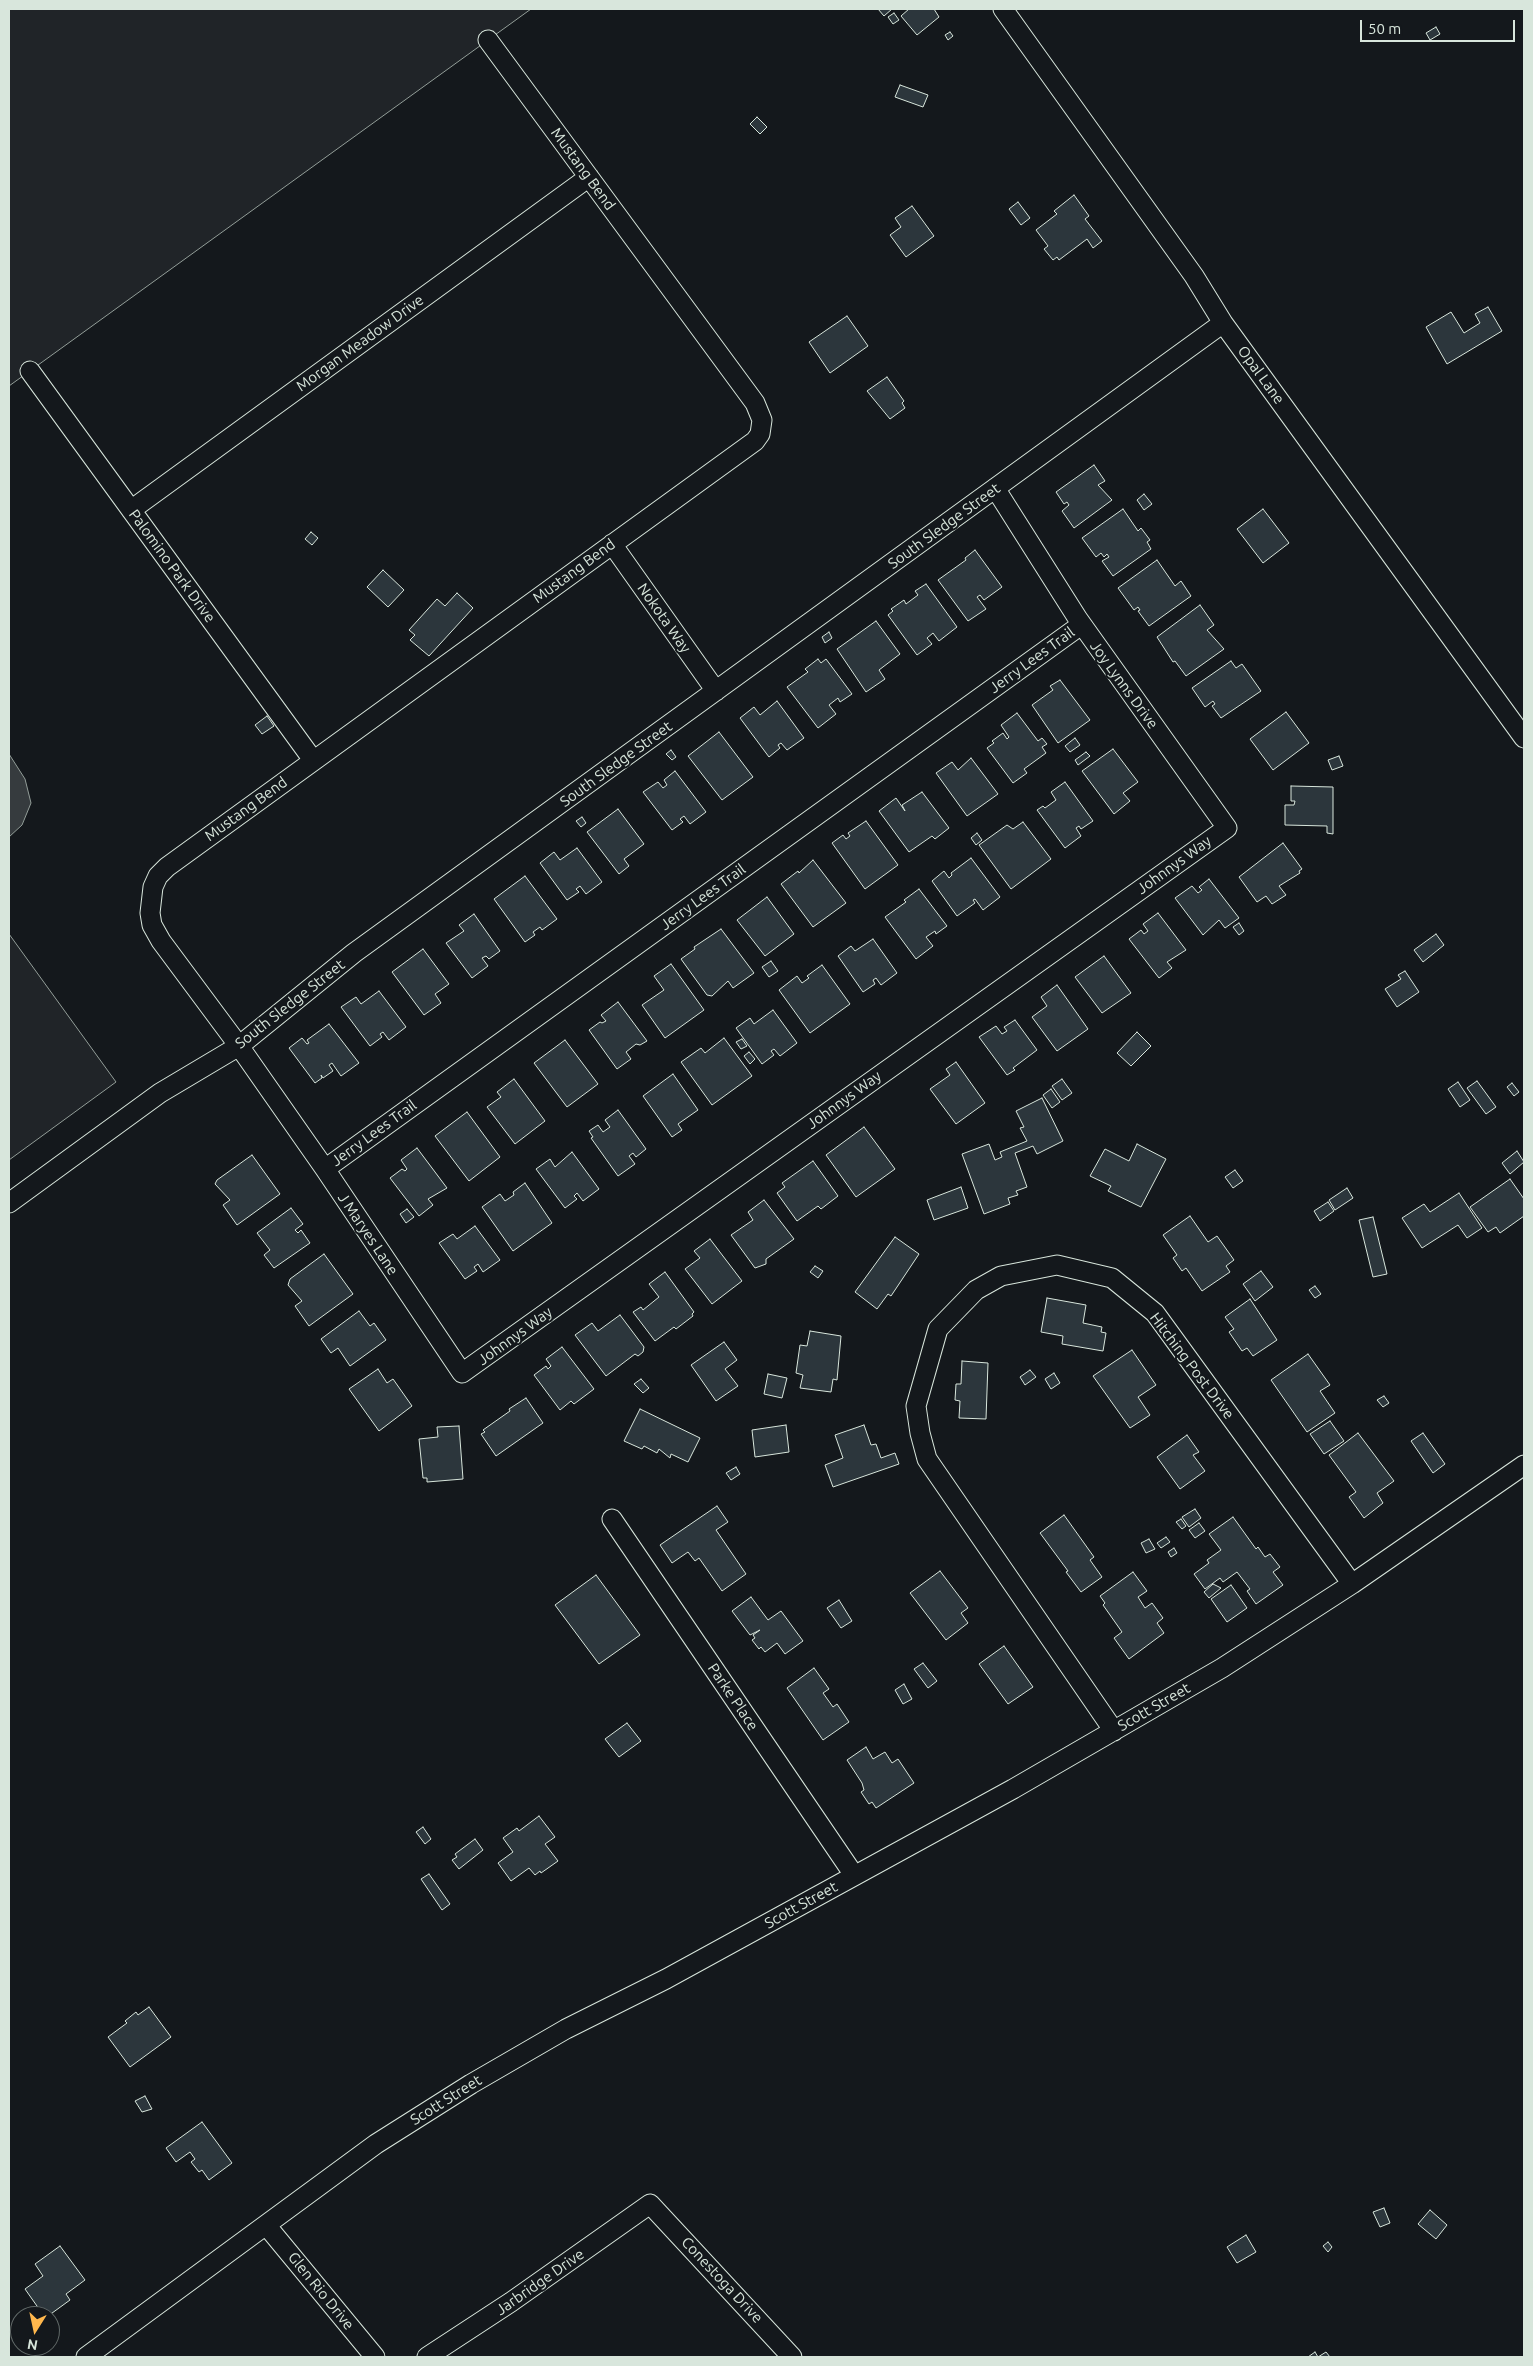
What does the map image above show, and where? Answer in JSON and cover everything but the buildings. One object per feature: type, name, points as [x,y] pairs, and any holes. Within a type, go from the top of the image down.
[{"type":"street","name":"Opal Lane","points":[[1003,9],[1194,276],[1223,323],[1524,738]]},
{"type":"street","name":"Mustang Bend","points":[[239,1046],[161,941],[152,925],[150,913],[153,887],[158,876],[167,867],[755,440],[760,434],[762,420],[755,403],[488,40]]},
{"type":"street","name":"Morgan Meadow Drive","points":[[131,510],[589,177]]},
{"type":"street","name":"South Sledge Street","points":[[9,1203],[160,1093],[239,1046],[354,953],[1223,323]]},
{"type":"street","name":"Palomino Park Drive","points":[[30,371],[313,760]]},
{"type":"street","name":"Joy Lynns Drive","points":[[995,488],[1082,625],[1227,828]]},
{"type":"street","name":"Nokota Way","points":[[612,544],[716,691]]},
{"type":"street","name":"Jerry Lees Trail","points":[[325,1169],[1082,625]]},
{"type":"street","name":"Johnnys Way","points":[[462,1373],[1227,828]]},
{"type":"street","name":"J Maryes Lane","points":[[239,1046],[325,1169],[462,1373]]},
{"type":"street","name":"Hitching Post Drive","points":[[1114,1731],[927,1459],[920,1434],[916,1406],[938,1329],[976,1290],[1001,1276],[1057,1265],[1112,1278],[1155,1312],[1352,1584]]},
{"type":"street","name":"Scott Street","points":[[86,2357],[376,2144],[471,2084],[566,2029],[666,1979],[1013,1789],[1222,1668],[1352,1584],[1524,1464]]},
{"type":"street","name":"Parke Place","points":[[612,1519],[854,1875]]},
{"type":"street","name":"Jarbridge Drive","points":[[428,2357],[512,2302],[650,2204]]},
{"type":"street","name":"Conestoga Drive","points":[[650,2204],[792,2357]]},
{"type":"street","name":"Glen Rio Drive","points":[[266,2225],[375,2357]]},
{"type":"shaded area","points":[[9,9],[531,9],[9,386]]},
{"type":"shaded area","points":[[9,754],[25,779],[31,803],[22,825],[9,837]]},
{"type":"shaded area","points":[[9,934],[116,1082],[9,1160]]}]
